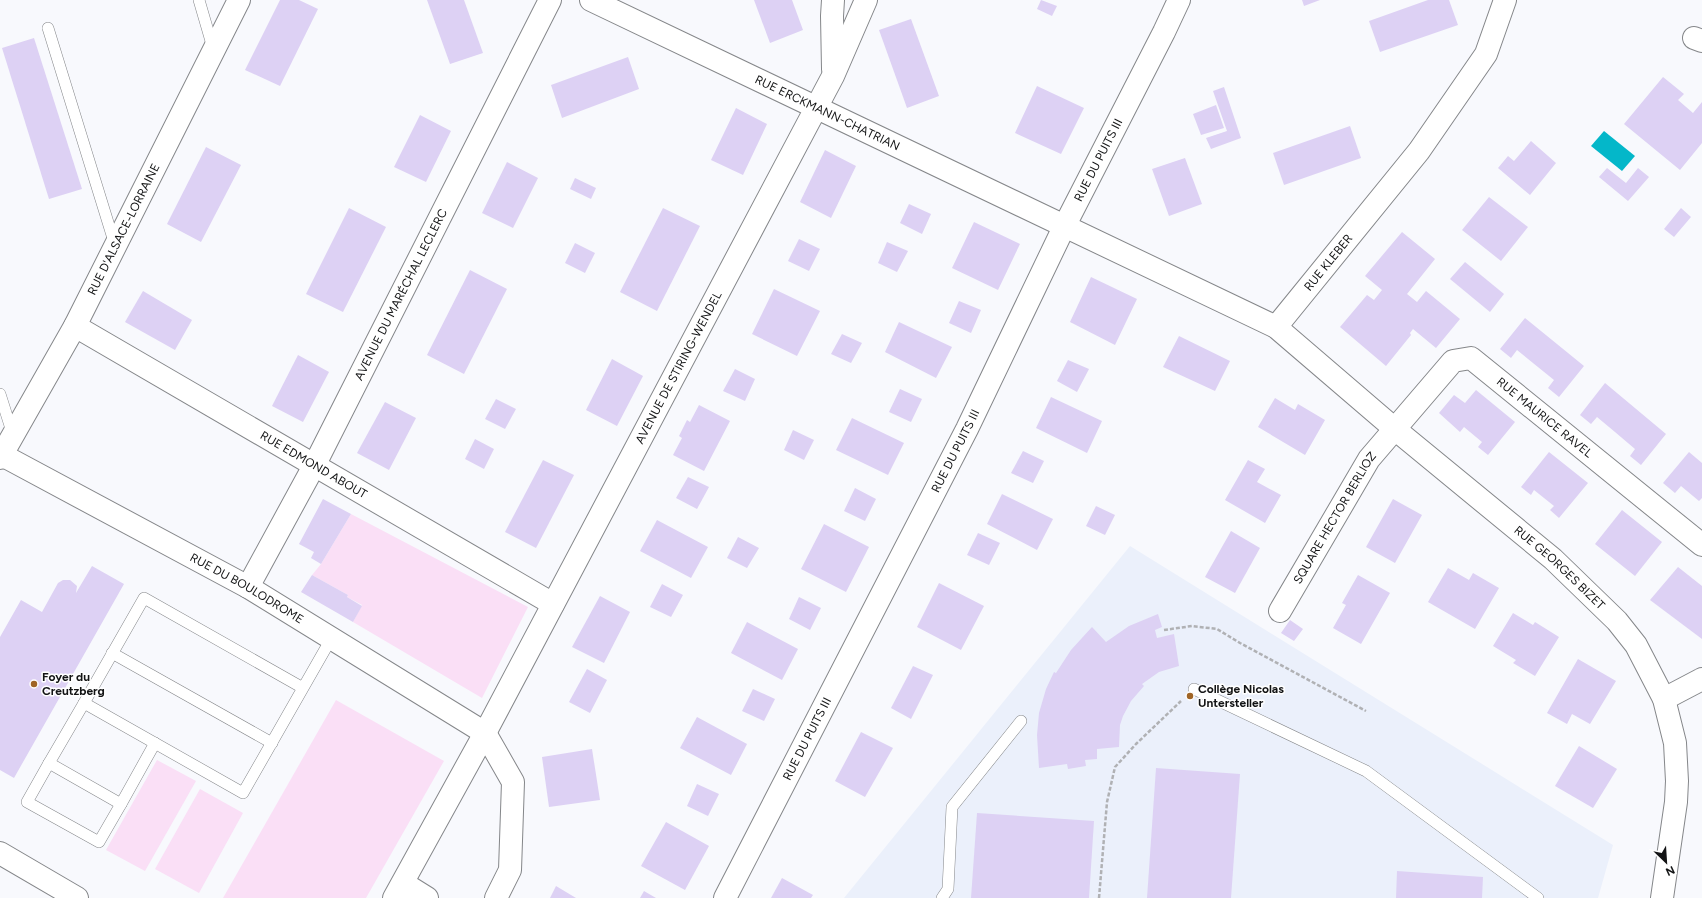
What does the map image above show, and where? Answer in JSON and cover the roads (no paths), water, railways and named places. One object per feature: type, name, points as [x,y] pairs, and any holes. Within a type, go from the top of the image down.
[{"type":"street","name":"RUE D'ALSACE-LORRAINE","points":[[1,456],[75,326],[239,0]]},
{"type":"street","name":"AVENUE DU MARÉCHAL LECLERC","points":[[248,587],[315,464],[550,0]]},
{"type":"street","name":"RUE ERCKMANN-CHATRIAN","points":[[592,0],[1064,226]]},
{"type":"street","points":[[833,0],[833,76]]},
{"type":"street","name":"AVENUE DE STIRING-WENDEL","points":[[398,891],[485,733],[833,76],[866,0]]},
{"type":"street","name":"RUE DU PUITS III","points":[[725,898],[967,429],[1064,226],[1164,32],[1178,0]]},
{"type":"street","name":"RUE KLEBER","points":[[1276,327],[1419,151],[1486,54],[1505,0]]},
{"type":"street","points":[[1064,226],[1276,327]]},
{"type":"street","name":"RUE EDMOND ABOUT","points":[[75,326],[205,403],[315,464],[553,604]]},
{"type":"street","name":"RUE GEORGES BIZET","points":[[1276,327],[1396,430],[1553,559],[1617,621],[1636,645],[1664,698],[1675,743],[1678,781],[1662,898]]},
{"type":"street","name":"RUE MAURICE RAVEL","points":[[1396,430],[1417,401],[1453,361],[1471,358],[1702,545]]},
{"type":"street","name":"SQUARE HECTOR BERLIOZ","points":[[1280,611],[1370,459],[1396,430]]},
{"type":"street","name":"RUE DU BOULODROME","points":[[1,456],[248,587],[485,733]]},
{"type":"street","points":[[1664,698],[1702,679]]},
{"type":"street","points":[[485,733],[513,782],[510,870],[496,898]]},
{"type":"street","points":[[0,853],[71,896]]},
{"type":"street","points":[[398,891],[427,898]]},
{"type":"lane","points":[[199,0],[213,50]]},
{"type":"lane","points":[[48,28],[115,246]]},
{"type":"lane","points":[[0,394],[13,435]]},
{"type":"lane","points":[[155,743],[99,842],[27,802],[144,598],[303,688]]},
{"type":"lane","points":[[84,703],[243,793],[331,639]]},
{"type":"lane","points":[[112,653],[272,743]]},
{"type":"lane","points":[[1194,689],[1366,771],[1538,898]]},
{"type":"lane","points":[[942,898],[948,889],[952,807],[1021,721]]},
{"type":"lane","points":[[49,763],[120,804]]},
{"type":"water","points":[[1604,131],[1635,156],[1622,171],[1591,146]]},
{"type":"place","name":"Foyer du Creutzberg","points":[[34,684]]},
{"type":"place","name":"Collège Nicolas Untersteller","points":[[1190,696]]}]
